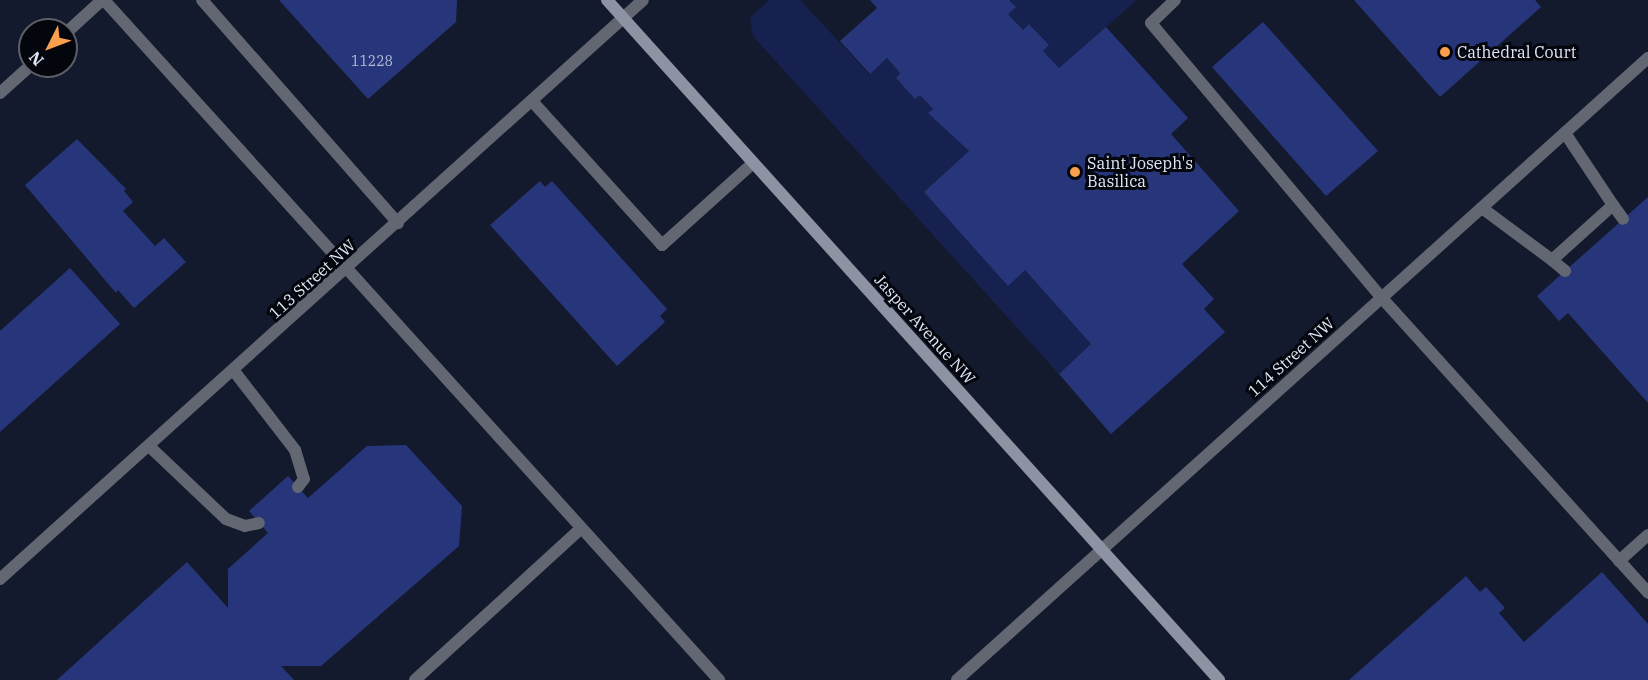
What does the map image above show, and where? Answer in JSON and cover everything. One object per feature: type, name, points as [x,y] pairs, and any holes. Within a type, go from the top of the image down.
[{"type":"main road","name":"Jasper Avenue NW","points":[[607,0],[1219,680]]},
{"type":"street","points":[[78,22],[103,0],[579,530],[719,680]]},
{"type":"street","points":[[202,0],[398,223]]},
{"type":"street","name":"113 Street NW","points":[[0,579],[345,271],[643,0]]},
{"type":"street","points":[[1175,0],[1151,23],[1381,297],[1648,593]]},
{"type":"street","name":"114 Street NW","points":[[957,680],[1648,58]]},
{"type":"street","points":[[0,93],[18,77]]},
{"type":"street","points":[[532,101],[662,245],[753,163]]},
{"type":"street","points":[[1565,133],[1623,219]]},
{"type":"street","points":[[1552,260],[1613,205]]},
{"type":"street","points":[[1482,208],[1565,271]]},
{"type":"street","points":[[234,370],[294,450],[303,479],[298,487]]},
{"type":"street","points":[[149,446],[226,519],[245,526],[259,523]]},
{"type":"street","points":[[415,680],[579,530]]},
{"type":"street","points":[[1619,561],[1648,535]]},
{"type":"shaded area","points":[[769,0],[800,0],[869,74],[887,58],[900,73],[896,78],[915,99],[920,95],[933,109],[929,113],[969,151],[924,192],[1008,285],[1025,270],[1091,344],[1059,374],[753,36],[750,18]]},
{"type":"shaded area","points":[[1009,0],[1137,0],[1059,68],[1043,51],[1049,45],[1030,24],[1023,30],[1008,14],[1015,7]]},
{"type":"building","points":[[279,0],[457,0],[456,22],[368,99]]},
{"type":"building","name":"Saint Joseph's Basilica","points":[[870,0],[1009,0],[1016,7],[1008,14],[1023,30],[1029,24],[1049,45],[1043,51],[1059,68],[1106,27],[1188,118],[1171,134],[1239,211],[1182,264],[1214,299],[1204,309],[1225,332],[1111,434],[1059,374],[1091,344],[1025,270],[1008,286],[924,192],[969,151],[928,113],[933,109],[920,95],[915,99],[896,78],[900,73],[887,58],[870,74],[840,41],[877,8]]},
{"type":"building","name":"Cathedral Court","points":[[1354,0],[1535,0],[1541,7],[1440,97]]},
{"type":"building","points":[[1263,22],[1378,151],[1326,196],[1212,67]]},
{"type":"building","points":[[77,139],[126,189],[124,191],[133,202],[123,211],[155,246],[164,238],[186,262],[134,308],[118,290],[116,293],[25,185]]},
{"type":"building","points":[[540,181],[545,187],[552,181],[667,309],[660,316],[665,322],[617,366],[490,225]]},
{"type":"building","points":[[1648,197],[1648,403],[1568,313],[1559,321],[1537,296]]},
{"type":"building","points":[[70,268],[120,324],[0,432],[0,331]]},
{"type":"building","points":[[406,445],[462,506],[459,546],[321,666],[281,666],[294,680],[57,680],[187,562],[228,608],[228,569],[268,533],[249,511],[288,476],[308,498],[367,446]]},
{"type":"building","points":[[1602,572],[1648,624],[1648,680],[1349,680],[1466,576],[1480,592],[1486,587],[1505,608],[1499,613],[1524,642]]},
{"type":"place","name":"Cathedral Court","points":[[1445,52]]},
{"type":"place","name":"Saint Joseph's Basilica","points":[[1075,172]]}]
